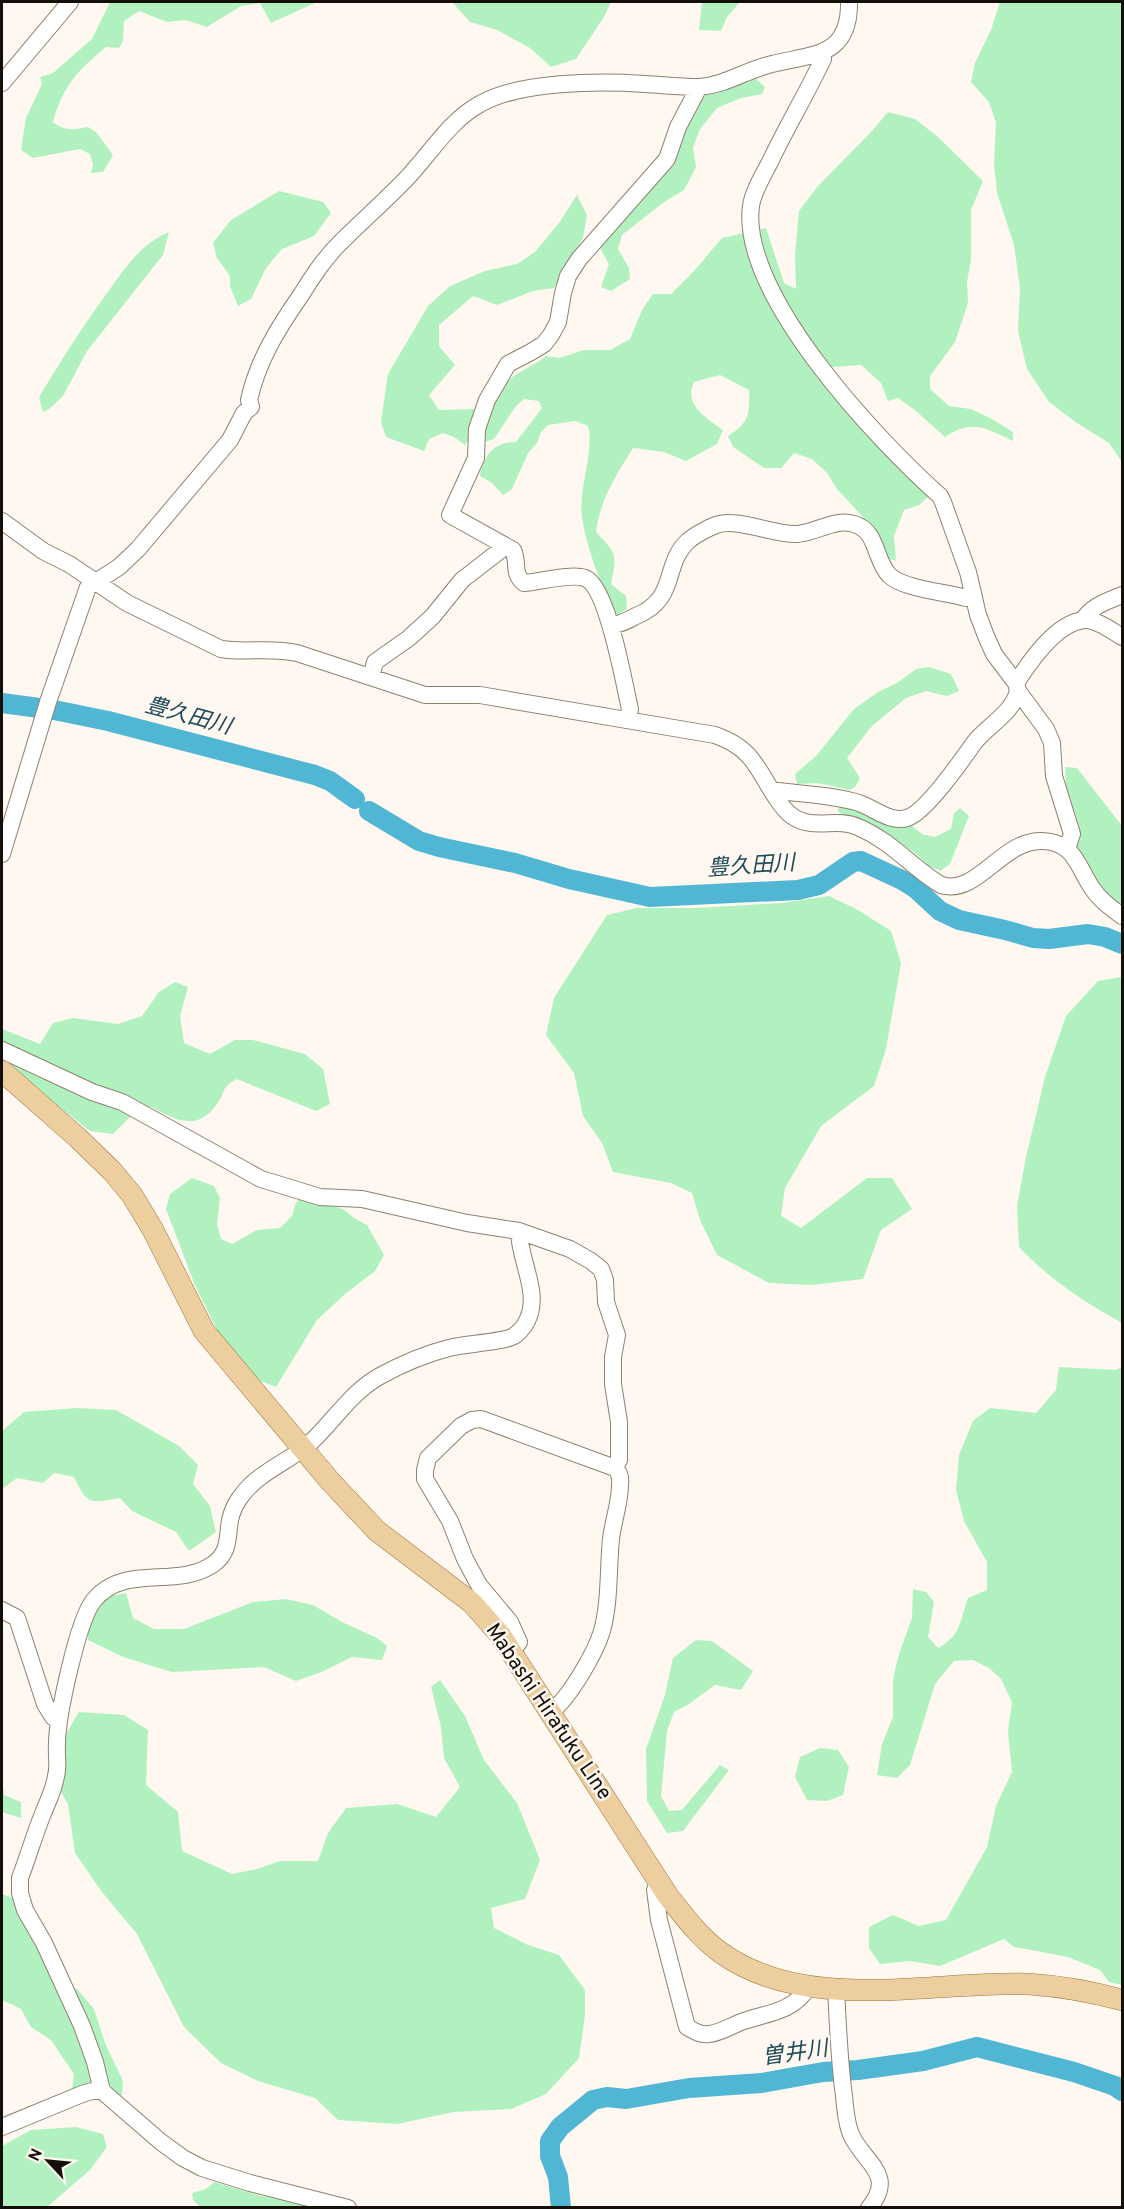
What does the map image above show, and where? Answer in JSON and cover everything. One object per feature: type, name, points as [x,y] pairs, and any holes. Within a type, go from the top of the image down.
[{"type":"main road","name":"Mabashi Hirafuku Line","points":[[2,1071],[78,1138],[112,1171],[132,1195],[153,1230],[204,1331],[302,1449],[377,1531],[472,1603],[512,1652],[659,1882],[692,1927],[722,1954],[763,1976],[808,1987],[836,1989],[1030,1984],[1105,1995],[1122,2000]]},
{"type":"street","points":[[2,83],[70,2]]},
{"type":"street","points":[[2,854],[46,708],[88,587],[129,558],[230,441],[244,413],[251,407],[249,400],[262,358],[278,329],[324,260],[407,178],[466,115],[480,104],[512,91],[551,85],[642,83],[699,87],[732,81],[770,64],[831,49],[846,26],[849,2]]},
{"type":"street","points":[[821,53],[823,59],[763,175],[752,203],[751,234],[755,248],[784,312],[831,383],[851,408],[939,496],[968,572],[978,615],[994,654],[1046,729],[1052,743],[1054,776],[1072,834],[1067,849]]},
{"type":"street","points":[[628,719],[630,709],[611,625],[593,585],[585,578],[571,577],[524,583],[518,578],[516,572],[517,558],[513,550],[450,515],[476,458],[477,429],[487,400],[508,364],[544,344],[551,335],[558,322],[568,276],[579,259],[668,159],[678,127],[699,87]]},
{"type":"street","points":[[2,520],[43,551],[69,564],[127,603],[221,650],[281,650],[311,657],[425,695],[480,695],[715,735],[745,750],[790,816],[802,822],[824,824],[835,821],[858,827],[894,847],[932,880],[950,888],[959,887],[973,880],[1012,849],[1028,842],[1044,841],[1067,849],[1073,854],[1098,896],[1122,916]]},
{"type":"street","points":[[611,625],[647,612],[656,605],[664,594],[679,554],[688,541],[717,524],[733,523],[772,532],[799,534],[840,522],[856,524],[869,534],[888,574],[899,582],[966,598],[974,597]]},
{"type":"street","points":[[371,677],[375,662],[409,638],[433,616],[462,580],[506,546]]},
{"type":"street","points":[[773,793],[777,791],[848,800],[899,820],[909,818],[950,776],[984,731],[1010,708],[1016,700],[1017,687],[1041,647],[1062,631],[1083,620],[1101,603],[1122,595]]},
{"type":"street","points":[[1083,620],[1099,624],[1122,637]]},
{"type":"street","points":[[2,1050],[92,1092],[122,1102],[272,1182],[320,1197],[362,1199],[467,1223],[519,1231],[570,1249],[591,1261],[601,1269],[605,1280],[610,1315],[616,1326],[613,1384],[620,1447],[619,1460],[615,1468]]},
{"type":"street","points":[[348,2208],[250,2183],[193,2163],[161,2142],[102,2091],[95,2062],[82,2026],[44,1943],[25,1911],[20,1893],[20,1878],[56,1777],[59,1721],[81,1624],[95,1599],[109,1587],[125,1580],[143,1576],[177,1577],[211,1566],[222,1557],[227,1546],[230,1520],[241,1497],[250,1486],[302,1449],[354,1396],[377,1378],[404,1364],[449,1348],[513,1336],[524,1326],[530,1308],[532,1286],[519,1244],[519,1231]]},
{"type":"street","points":[[512,1652],[519,1642],[510,1622],[479,1585],[465,1559],[450,1521],[425,1479],[428,1458],[460,1425],[472,1420],[482,1419],[615,1468],[620,1473],[621,1486],[611,1538],[602,1630],[594,1650],[561,1704],[551,1712]]},
{"type":"street","points":[[2,1610],[16,1618],[45,1704],[53,1717],[59,1721]]},
{"type":"street","points":[[659,1882],[655,1890],[659,1920],[687,2027],[698,2033],[718,2032],[744,2021],[785,2009],[796,2002],[808,1987]]},
{"type":"street","points":[[836,1989],[847,2124],[853,2140],[878,2174],[881,2187],[876,2205]]},
{"type":"street","points":[[2,2127],[92,2091],[102,2091]]},
{"type":"green space","points":[[110,2],[317,2],[271,23],[260,3],[241,6],[207,27],[185,20],[167,22],[139,11],[124,21],[123,41],[119,48],[106,47],[72,80],[61,98],[53,122],[65,128],[88,127],[96,132],[113,155],[103,172],[91,173],[93,165],[90,154],[80,149],[33,158],[21,150],[26,118],[42,84],[40,77],[53,73],[92,39]]},
{"type":"green space","points":[[452,2],[611,2],[604,17],[576,59],[551,67],[530,48],[497,30],[470,22]]},
{"type":"green space","points":[[702,2],[740,2],[727,17],[721,31],[699,30]]},
{"type":"green space","points":[[1000,2],[1122,2],[1122,462],[1109,443],[1049,402],[1027,369],[1018,331],[1020,288],[1014,245],[997,193],[994,164],[996,123],[989,102],[971,82],[975,63],[991,30]]},
{"type":"green space","points":[[755,78],[765,87],[762,94],[741,98],[717,108],[700,129],[693,148],[696,167],[684,190],[664,202],[622,235],[618,249],[629,268],[630,279],[611,291],[601,287],[609,264],[600,248],[625,214],[675,164],[676,153],[696,102],[707,92],[728,88]]},
{"type":"green space","points":[[888,112],[915,119],[938,137],[983,181],[971,210],[968,303],[955,342],[930,376],[930,389],[949,406],[971,409],[1013,432],[1013,441],[980,427],[964,428],[945,437],[898,398],[888,401],[881,383],[861,365],[833,367],[823,379],[930,495],[919,505],[904,510],[894,536],[896,561],[885,557],[876,531],[837,489],[827,473],[812,459],[794,453],[781,468],[764,468],[733,447],[728,436],[740,427],[747,417],[749,390],[720,375],[694,382],[691,390],[694,404],[703,415],[723,430],[717,444],[686,461],[664,452],[633,448],[615,478],[601,509],[596,532],[614,555],[611,584],[626,596],[627,609],[617,615],[609,605],[597,572],[586,539],[582,517],[582,494],[590,435],[588,426],[575,421],[548,425],[528,453],[512,489],[503,495],[492,483],[480,476],[484,462],[496,447],[516,442],[542,408],[539,401],[524,399],[516,406],[494,439],[485,442],[494,400],[510,379],[546,356],[559,358],[584,350],[610,350],[630,339],[642,310],[653,294],[671,294],[722,238],[766,228],[784,283],[796,289],[795,254],[799,211],[818,186]]},
{"type":"green space","points":[[279,191],[323,202],[331,213],[314,236],[282,249],[266,268],[251,299],[238,306],[230,286],[230,276],[217,258],[213,243],[231,220]]},
{"type":"green space","points":[[577,195],[587,215],[583,238],[554,288],[533,291],[497,305],[473,296],[439,325],[439,346],[455,365],[429,395],[439,410],[476,409],[474,430],[465,445],[443,433],[429,439],[424,451],[386,437],[381,422],[388,374],[428,306],[450,286],[485,271],[517,264],[535,252],[559,223]]},
{"type":"green space","points":[[169,232],[163,255],[87,351],[63,396],[43,412],[39,397],[69,348],[123,270],[148,244]]},
{"type":"green space","points":[[929,667],[951,674],[959,691],[947,696],[926,691],[906,698],[872,726],[847,758],[860,778],[855,787],[850,790],[817,783],[797,784],[795,774],[816,756],[854,709],[916,669]]},
{"type":"green space","points":[[1065,767],[1077,768],[1122,826],[1122,906],[1101,886],[1075,847],[1079,825],[1066,785]]},
{"type":"green space","points":[[844,804],[910,824],[922,834],[935,837],[951,829],[954,813],[960,808],[969,816],[950,864],[940,871],[929,866],[915,853],[872,826],[844,817],[837,810]]},
{"type":"green space","points":[[829,896],[858,910],[891,931],[901,963],[886,1049],[874,1086],[821,1126],[785,1188],[781,1216],[801,1228],[867,1178],[892,1178],[912,1209],[881,1230],[863,1279],[812,1285],[769,1283],[717,1255],[700,1220],[692,1193],[671,1183],[613,1172],[602,1143],[583,1116],[574,1073],[546,1035],[554,998],[607,915],[637,908],[695,908],[782,903]]},
{"type":"green space","points":[[1122,977],[1122,1323],[1068,1289],[1019,1247],[1017,1206],[1045,1077],[1066,1016],[1098,981]]},
{"type":"green space","points":[[175,982],[188,987],[180,1016],[184,1043],[210,1054],[235,1040],[253,1040],[305,1054],[323,1069],[330,1104],[316,1111],[237,1079],[226,1087],[217,1104],[202,1118],[186,1121],[151,1107],[132,1115],[113,1134],[90,1131],[2,1062],[2,1029],[40,1044],[53,1023],[73,1018],[118,1024],[142,1016],[159,992]]},
{"type":"green space","points":[[192,1178],[214,1186],[220,1198],[217,1224],[221,1239],[232,1244],[257,1230],[280,1228],[292,1216],[300,1197],[343,1209],[367,1225],[384,1255],[375,1271],[317,1320],[276,1387],[253,1378],[218,1332],[195,1285],[166,1209],[170,1194]]},
{"type":"green space","points":[[1059,1367],[1116,1370],[1122,1367],[1122,1985],[1109,1982],[1100,1970],[1068,1957],[1014,1947],[1004,1939],[940,1966],[910,1961],[880,1964],[869,1948],[869,1927],[893,1915],[919,1926],[946,1920],[987,1847],[996,1806],[1012,1772],[1008,1732],[1012,1702],[1001,1679],[989,1668],[973,1660],[954,1661],[935,1684],[910,1765],[897,1778],[877,1775],[882,1744],[893,1717],[893,1679],[912,1618],[913,1589],[926,1592],[934,1602],[928,1637],[938,1648],[955,1633],[968,1598],[987,1590],[987,1562],[964,1521],[956,1490],[959,1455],[973,1421],[990,1408],[1036,1413],[1056,1390]]},
{"type":"green space","points":[[77,1408],[116,1410],[179,1446],[198,1465],[193,1484],[210,1506],[216,1532],[189,1551],[176,1532],[132,1511],[120,1498],[96,1501],[87,1498],[74,1477],[54,1473],[43,1483],[17,1478],[2,1489],[2,1431],[24,1412]]},
{"type":"green space","points":[[126,1593],[133,1618],[154,1629],[184,1629],[253,1602],[286,1599],[313,1605],[342,1622],[377,1638],[387,1646],[382,1660],[352,1657],[324,1671],[296,1681],[264,1667],[172,1672],[123,1657],[88,1640],[88,1619],[102,1598]]},
{"type":"green space","points":[[696,1640],[712,1641],[753,1671],[741,1690],[715,1685],[674,1712],[667,1731],[661,1796],[669,1811],[682,1810],[720,1765],[729,1770],[683,1831],[667,1833],[647,1801],[646,1749],[665,1695],[673,1658]]},
{"type":"green space","points":[[440,1680],[465,1716],[484,1760],[517,1803],[540,1860],[525,1899],[491,1908],[494,1928],[528,1945],[559,1955],[585,1990],[585,2015],[579,2058],[546,2094],[511,2109],[454,2112],[397,2124],[338,2120],[315,2098],[258,2081],[221,2063],[184,2027],[137,1934],[102,1892],[75,1853],[68,1804],[60,1790],[66,1771],[63,1757],[66,1734],[79,1712],[124,1715],[148,1730],[146,1785],[178,1812],[182,1851],[232,1874],[280,1861],[318,1861],[328,1833],[346,1808],[397,1804],[436,1817],[460,1787],[444,1758],[441,1727],[431,1687]]},
{"type":"green space","points":[[820,1748],[838,1750],[849,1767],[843,1795],[827,1801],[807,1800],[795,1777],[800,1757]]},
{"type":"green space","points":[[2,1775],[4,1795],[21,1802],[21,1818],[2,1812]]},
{"type":"green space","points":[[2,1894],[13,1898],[59,1985],[77,1989],[94,2009],[105,2043],[123,2081],[122,2095],[91,2084],[72,2089],[74,2074],[51,2040],[31,2027],[21,2009],[2,2000]]},
{"type":"green space","points":[[76,2127],[103,2134],[107,2147],[90,2170],[47,2207],[2,2207],[2,2146],[31,2130]]},
{"type":"green space","points":[[214,2182],[261,2196],[301,2202],[316,2207],[200,2207],[193,2200],[192,2193],[206,2189]]},
{"type":"waterway","name":"豊久田川","points":[[2,703],[54,710],[108,721],[315,775],[330,781],[355,799]]},
{"type":"waterway","name":"豊久田川","points":[[369,811],[419,841],[650,897],[798,890],[819,885],[853,862],[861,861],[902,880],[915,888],[940,911],[959,920],[1033,938],[1049,939],[1088,934],[1105,937],[1122,944]]},
{"type":"waterway","name":"曽井川","points":[[561,2208],[558,2177],[550,2156],[550,2141],[560,2127],[593,2100],[607,2097],[626,2099],[689,2088],[762,2083],[823,2072],[858,2070],[923,2061],[977,2047],[1074,2072],[1115,2086],[1122,2091]]}]
